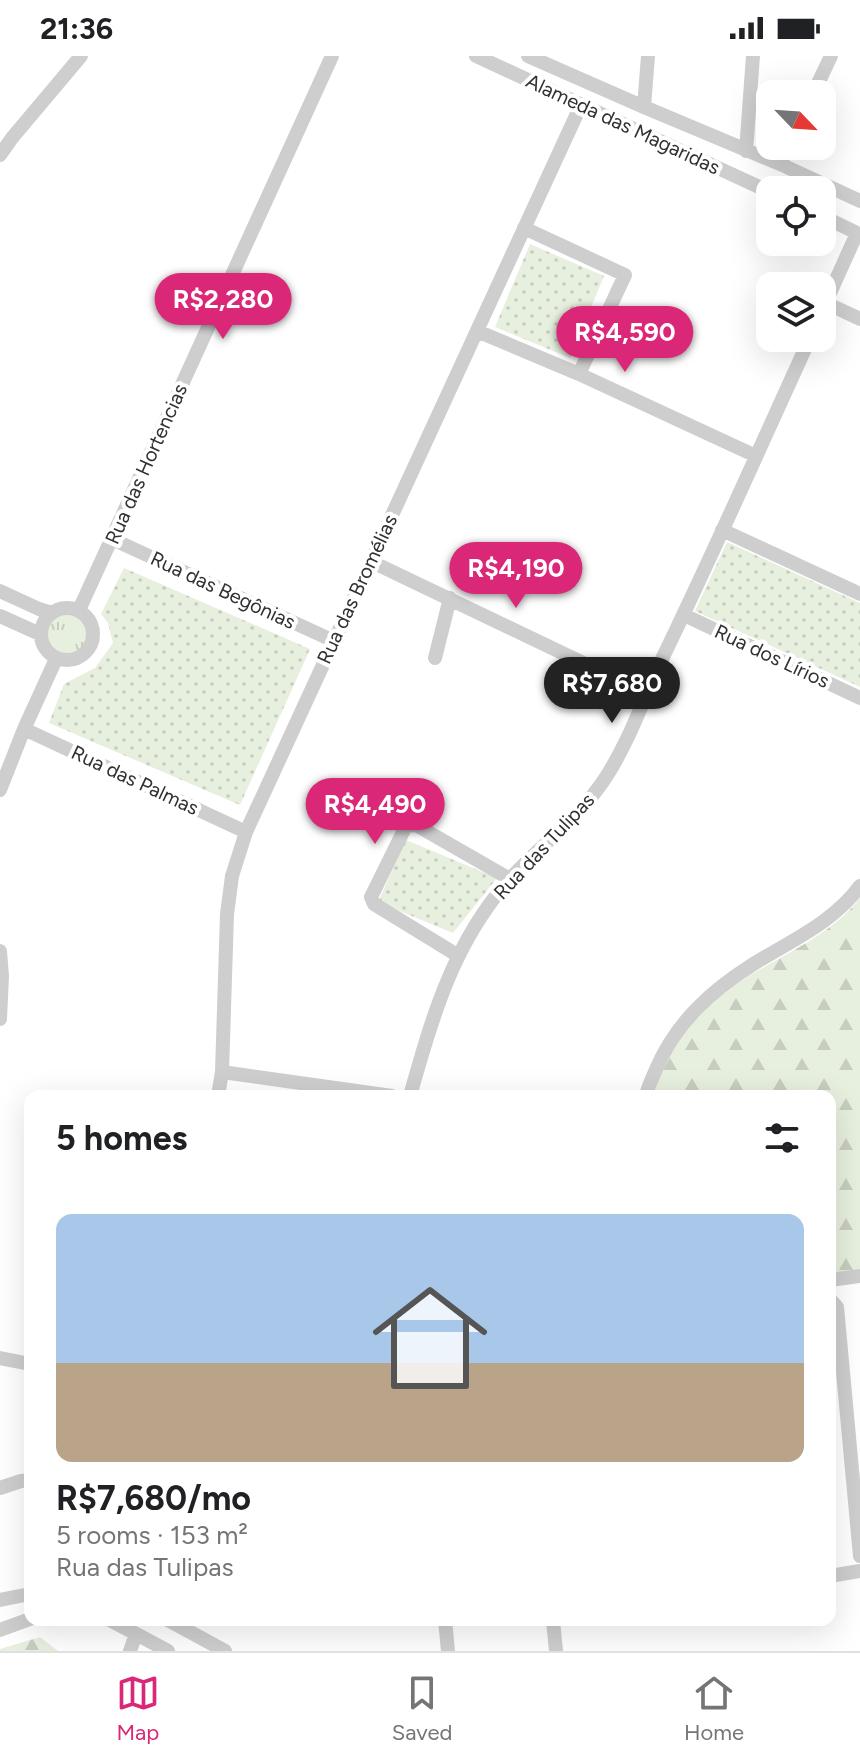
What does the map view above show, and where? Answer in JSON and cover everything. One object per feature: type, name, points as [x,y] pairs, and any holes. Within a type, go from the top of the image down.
[{"type":"street","points":[[0,155],[81,56]]},
{"type":"street","name":"Rua das Hortencias","points":[[79,610],[332,56]]},
{"type":"street","name":"Alameda das Magaridas","points":[[476,56],[756,186]]},
{"type":"street","points":[[644,107],[648,56]]},
{"type":"street","points":[[746,151],[753,56]]},
{"type":"street","points":[[820,80],[831,56]]},
{"type":"street","points":[[536,58],[860,201]]},
{"type":"street","name":"Rua das Bromélias","points":[[219,1090],[227,914],[232,876],[246,832],[581,105]]},
{"type":"street","points":[[780,164],[782,160]]},
{"type":"street","points":[[836,223],[857,233],[836,280]]},
{"type":"street","points":[[524,228],[625,275],[579,374]]},
{"type":"street","points":[[836,311],[860,319]]},
{"type":"street","points":[[477,331],[579,374],[756,456]]},
{"type":"street","name":"Rua das Tulipas","points":[[412,1090],[428,1029],[457,955],[491,902],[510,879],[590,800],[625,744],[804,352]]},
{"type":"street","points":[[722,530],[860,594]]},
{"type":"street","name":"Rua das Begônias","points":[[112,539],[334,641]]},
{"type":"street","points":[[370,561],[646,693]]},
{"type":"street","points":[[0,591],[52,613]]},
{"type":"street","points":[[435,658],[450,598]]},
{"type":"street","points":[[65,608],[79,610],[92,624],[93,642],[89,650],[74,660],[56,659],[44,649],[40,634],[42,626],[52,613],[65,608]]},
{"type":"street","name":"Rua dos Lírios","points":[[684,615],[860,698]]},
{"type":"street","points":[[0,616],[40,634]]},
{"type":"street","points":[[0,790],[56,659]]},
{"type":"street","name":"Rua das Palmas","points":[[24,729],[246,832]]},
{"type":"street","points":[[457,955],[372,901],[371,897],[406,826],[416,825],[510,879]]},
{"type":"street","points":[[648,1090],[662,1056],[678,1029],[703,1001],[749,967],[821,924],[848,903],[860,886]]},
{"type":"street","points":[[0,951],[0,1019]]},
{"type":"street","points":[[222,1072],[350,1090]]},
{"type":"street","points":[[836,1279],[860,1276]]},
{"type":"street","points":[[836,1331],[860,1556]]},
{"type":"street","points":[[0,1358],[24,1363]]},
{"type":"street","points":[[0,1488],[24,1481]]},
{"type":"street","points":[[836,1575],[860,1571]]},
{"type":"street","points":[[0,1600],[24,1595]]},
{"type":"street","points":[[0,1630],[24,1621]]},
{"type":"street","points":[[121,1626],[168,1651]]},
{"type":"street","points":[[179,1626],[225,1651]]},
{"type":"street","points":[[446,1626],[448,1651]]},
{"type":"street","points":[[554,1626],[556,1651]]},
{"type":"street","points":[[130,1651],[136,1634]]},
{"type":"green space","points":[[530,244],[604,276],[570,358],[495,327]]},
{"type":"green space","points":[[727,542],[860,603],[860,687],[695,611]]},
{"type":"green space","points":[[124,568],[310,649],[240,805],[49,723],[64,684],[95,668],[113,643],[108,623],[101,614]]},
{"type":"green space","points":[[67,613],[82,619],[88,634],[82,649],[67,655],[52,649],[46,634],[52,619]]},
{"type":"green space","points":[[406,840],[497,878],[453,933],[378,902]]},
{"type":"green space","points":[[860,898],[860,1269],[836,1273],[836,1090],[656,1090],[674,1050],[711,1005],[746,978],[826,930]]},
{"type":"green space","points":[[40,1637],[58,1651],[0,1651],[0,1649]]}]
